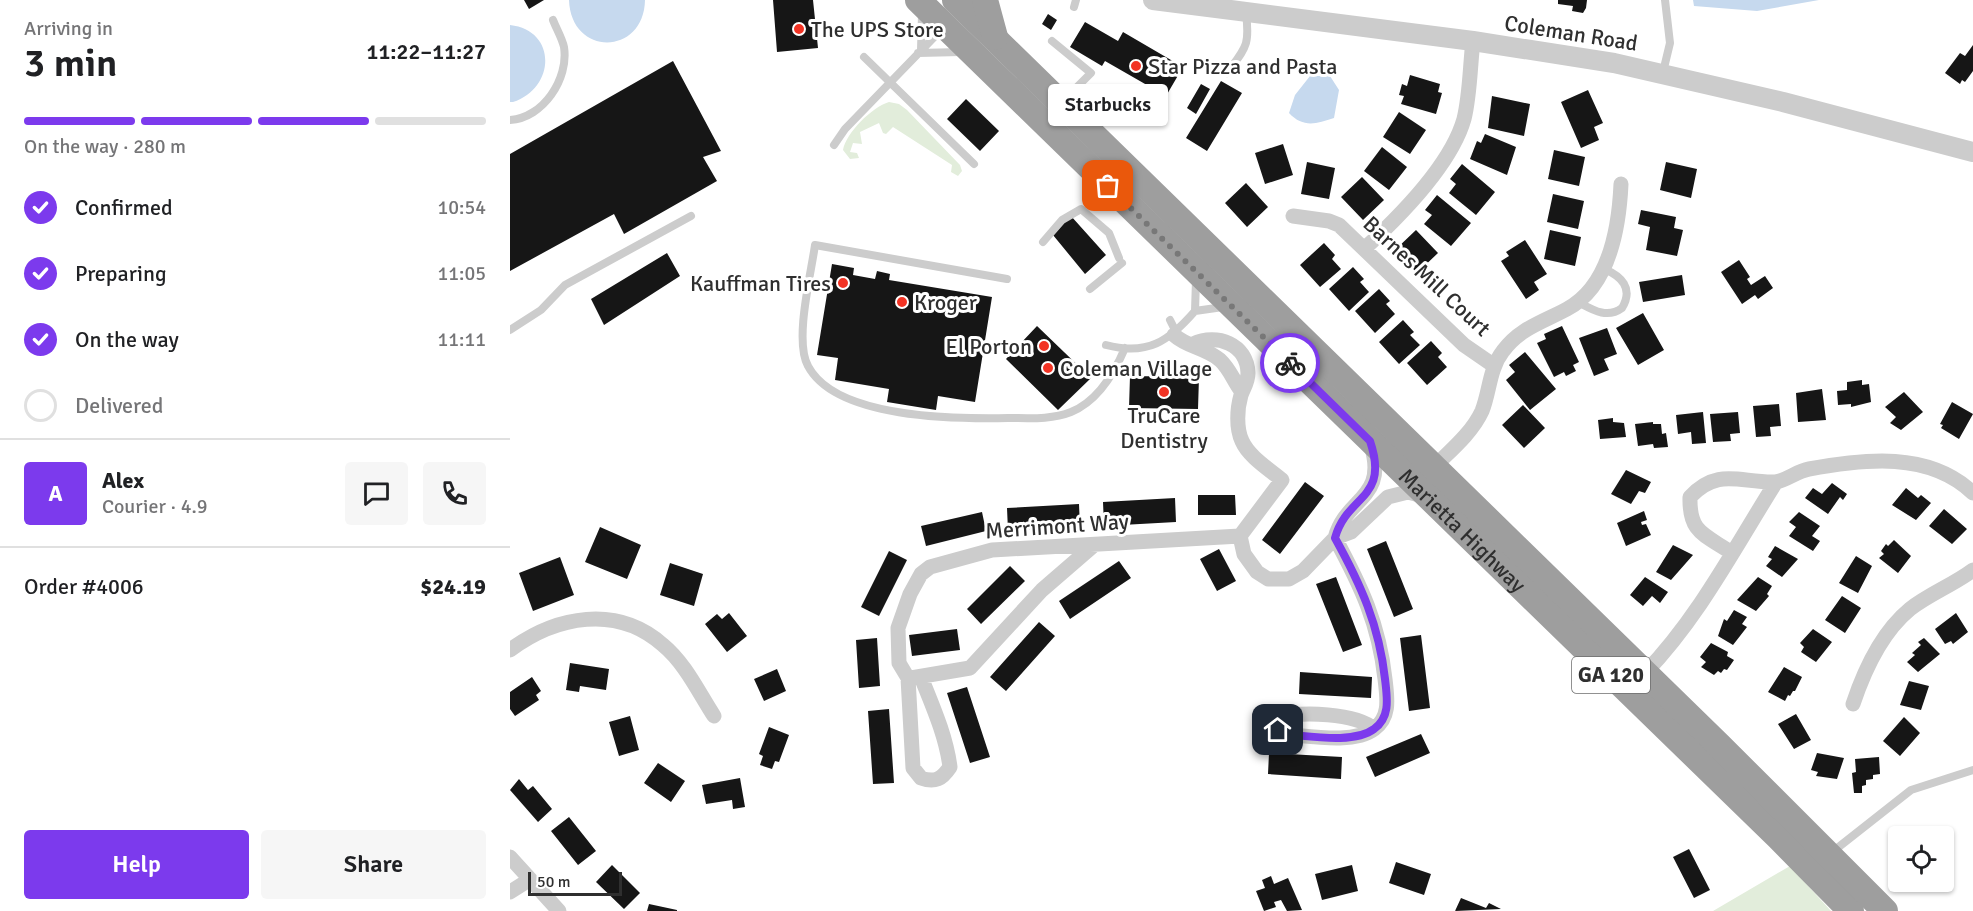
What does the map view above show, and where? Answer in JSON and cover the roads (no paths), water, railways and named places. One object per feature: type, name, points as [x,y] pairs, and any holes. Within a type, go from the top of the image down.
[{"type":"highway","name":"Marietta Highway","points":[[918,0],[1851,911]]},
{"type":"highway","name":"Marietta Highway","points":[[968,2],[996,40],[1830,854],[1885,911]]},
{"type":"street","name":"Coleman Road","points":[[1153,0],[1473,41],[1663,74],[1973,152]]},
{"type":"street","points":[[944,26],[968,2]]},
{"type":"street","points":[[1364,249],[1402,213],[1427,183],[1458,135],[1465,115],[1473,41]]},
{"type":"street","points":[[1434,468],[1481,412],[1493,365],[1503,351],[1523,330],[1578,302],[1591,290],[1604,268],[1620,214],[1621,184]]},
{"type":"street","name":"Barnes Mill Court","points":[[1293,216],[1329,220],[1339,225],[1457,339],[1493,365]]},
{"type":"street","points":[[1173,329],[1183,342],[1193,344],[1203,340],[1220,339],[1239,351],[1248,372],[1247,383],[1242,392],[1238,424],[1242,442],[1250,453],[1282,480],[1240,536],[1244,554],[1257,572],[1275,580],[1289,579],[1303,571],[1335,538],[1351,532],[1380,502],[1392,495],[1408,492],[1429,498]]},
{"type":"street","points":[[1370,441],[1375,464],[1372,486],[1339,523],[1335,538],[1357,578],[1374,619],[1381,648],[1388,704],[1384,720],[1374,729],[1364,735],[1340,738],[1280,734],[1277,726],[1278,718],[1299,714],[1355,719],[1366,722],[1374,729]]},
{"type":"street","points":[[1732,553],[1697,529],[1689,516],[1690,497],[1701,485],[1715,479],[1740,478],[1776,482],[1806,469],[1886,461],[1923,464],[1941,470],[1958,478],[1973,493]]},
{"type":"street","points":[[1645,673],[1687,623],[1776,482]]},
{"type":"street","name":"Merrimont Way","points":[[914,678],[899,663],[898,628],[910,594],[921,574],[930,567],[992,550],[1240,536]]},
{"type":"street","points":[[914,678],[969,668],[1042,590],[1094,545]]},
{"type":"street","points":[[1853,704],[1860,681],[1896,622],[1925,599],[1973,570]]},
{"type":"street","points":[[510,650],[528,637],[558,623],[591,618],[631,625],[664,646],[714,717]]},
{"type":"street","points":[[914,678],[943,733],[950,767],[943,777],[936,780],[921,778],[913,768],[914,678]]},
{"type":"street","points":[[510,857],[559,911]]},
{"type":"street","points":[[510,892],[530,880]]},
{"type":"lane","points":[[918,0],[924,28],[919,52]]},
{"type":"lane","points":[[1663,74],[1670,43],[1665,0]]},
{"type":"lane","points":[[1227,73],[1249,38],[1246,12]]},
{"type":"lane","points":[[510,120],[518,119],[537,110],[550,98],[560,81],[564,47],[553,20]]},
{"type":"lane","points":[[834,145],[845,129],[944,26]]},
{"type":"lane","points":[[1052,41],[1091,73],[1061,103]]},
{"type":"lane","points":[[919,52],[952,51],[973,55]]},
{"type":"lane","points":[[864,57],[974,164]]},
{"type":"lane","points":[[1043,242],[1062,220],[1081,209],[1109,233],[1120,261],[1090,289]]},
{"type":"lane","points":[[510,330],[541,310],[565,285],[691,216]]},
{"type":"lane","points":[[1007,279],[815,245],[803,332],[803,349],[807,366],[832,390],[873,406],[921,415],[972,419],[1047,417],[1070,412],[1086,403],[1113,377],[1125,348]]},
{"type":"lane","points":[[1191,266],[1197,287],[1195,311]]},
{"type":"lane","points":[[1578,302],[1593,310],[1609,314],[1622,308],[1628,293],[1625,285],[1616,274],[1604,268]]},
{"type":"lane","points":[[1106,345],[1125,348],[1152,345],[1195,311],[1220,307],[1236,310]]},
{"type":"lane","points":[[1830,854],[1911,790],[1973,770]]},
{"type":"water","points":[[569,0],[645,0],[642,18],[633,32],[621,40],[607,42],[594,40],[582,32],[573,19]]},
{"type":"water","points":[[1693,0],[1819,0],[1757,11],[1694,6]]},
{"type":"water","points":[[510,25],[525,29],[536,37],[543,48],[545,60],[543,73],[537,85],[527,95],[513,102],[510,102]]},
{"type":"water","points":[[1310,76],[1330,76],[1339,90],[1334,118],[1305,123],[1289,113],[1295,95]]},
{"type":"place","name":"The UPS Store","points":[[799,29]]},
{"type":"place","name":"Star Pizza and Pasta","points":[[1136,66]]},
{"type":"place","name":"Starbucks","points":[[1108,186]]},
{"type":"place","name":"Kauffman Tires","points":[[843,283]]},
{"type":"place","name":"Kroger","points":[[902,302]]},
{"type":"place","name":"El Porton","points":[[1044,346]]},
{"type":"place","name":"Coleman Village","points":[[1048,368]]},
{"type":"place","name":"TruCare Dentistry","points":[[1164,392]]}]
